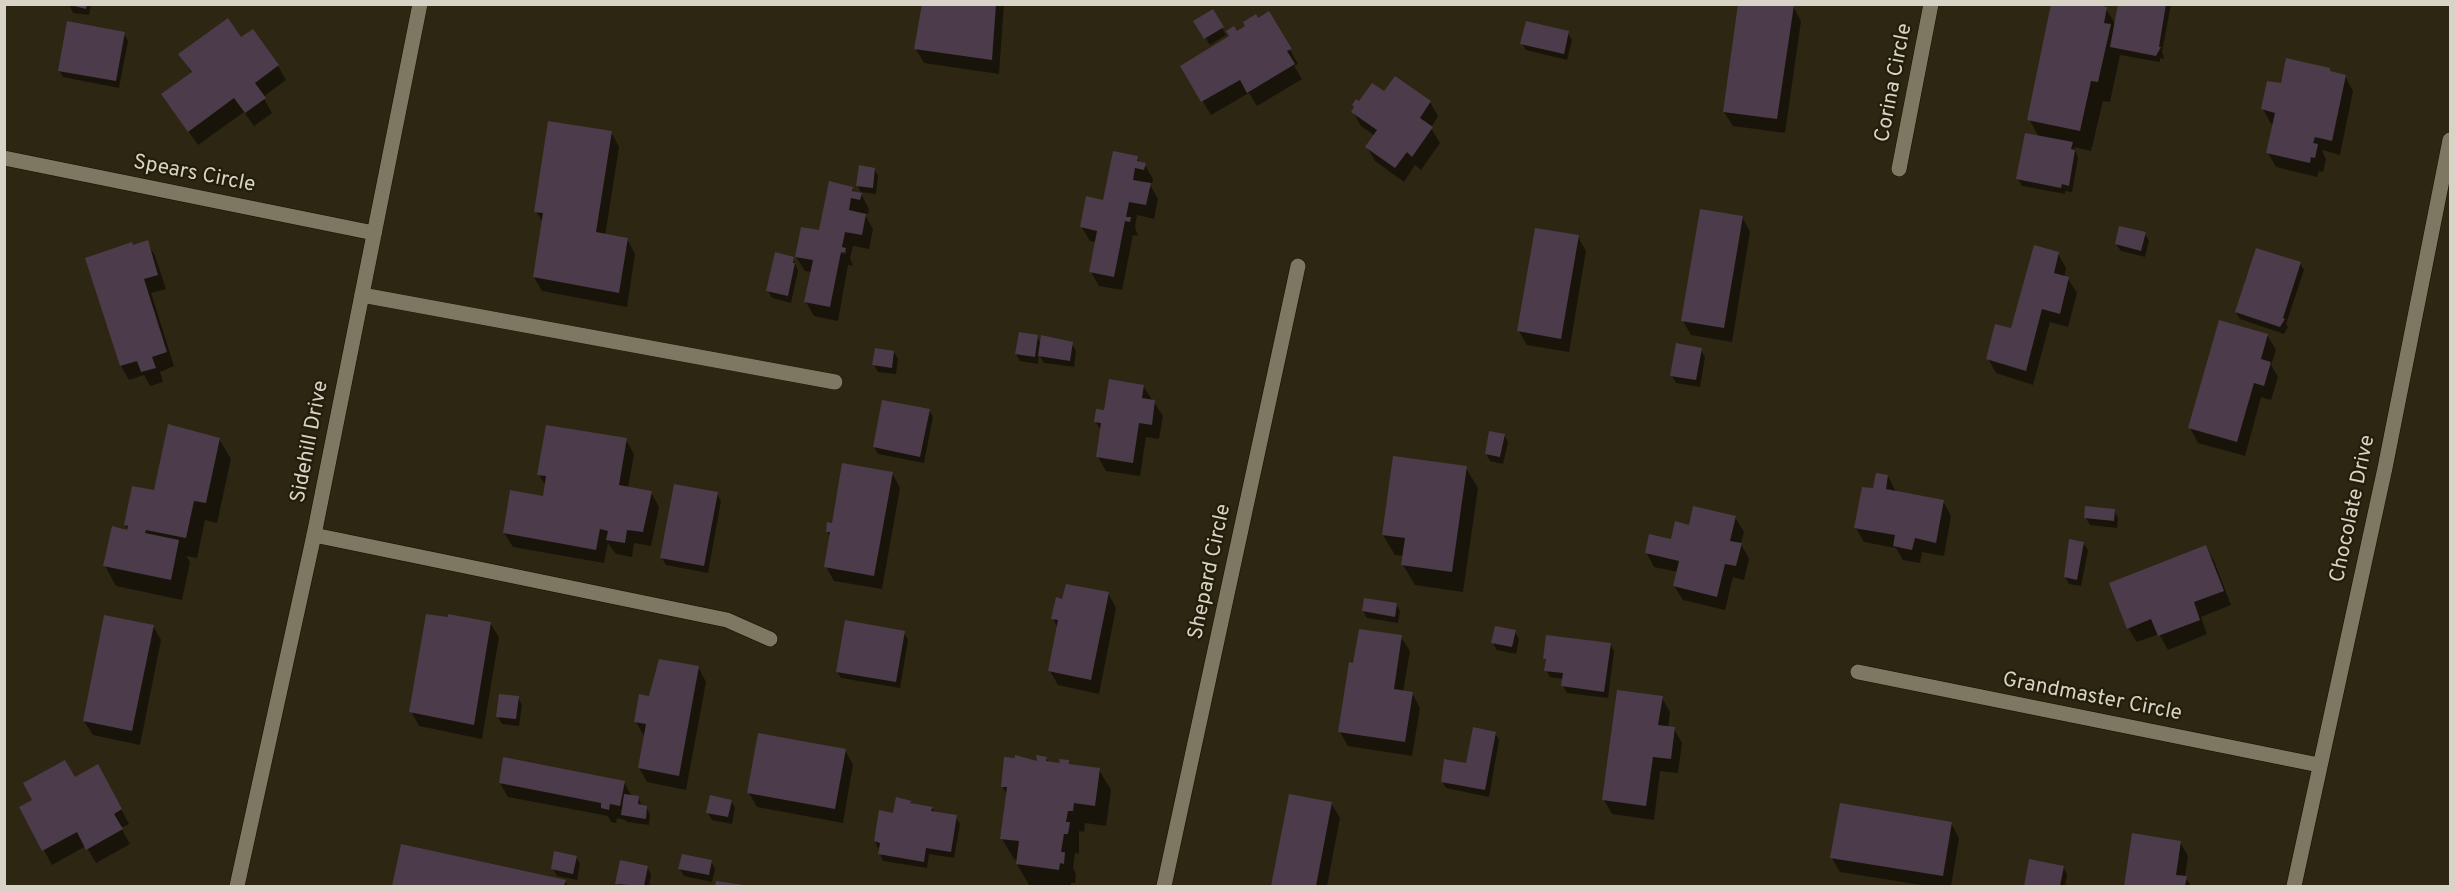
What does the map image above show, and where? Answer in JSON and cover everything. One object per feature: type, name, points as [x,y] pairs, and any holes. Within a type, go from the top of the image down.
[{"type":"street","name":"Sidehill Drive","points":[[237,886],[314,536],[420,4]]},
{"type":"street","name":"Corina Circle","points":[[1899,169],[1931,4]]},
{"type":"street","name":"Chocolate Drive","points":[[2294,886],[2385,468],[2451,140]]},
{"type":"street","name":"Spears Circle","points":[[4,158],[374,233]]},
{"type":"street","name":"Shepard Circle","points":[[1164,886],[1298,266]]},
{"type":"street","points":[[362,295],[835,382]]},
{"type":"street","points":[[314,536],[727,620],[770,639]]},
{"type":"street","name":"Grandmaster Circle","points":[[1858,672],[2319,765]]},
{"type":"building","points":[[66,4],[87,4],[86,9]]},
{"type":"building","points":[[922,4],[996,4],[992,60],[914,49]]},
{"type":"building","points":[[1738,4],[1794,5],[1777,119],[1723,112]]},
{"type":"building","points":[[2051,4],[2093,4],[2107,7],[2104,23],[2111,24],[2098,82],[2091,81],[2080,131],[2027,120]]},
{"type":"building","points":[[2118,4],[2166,4],[2159,47],[2161,47],[2156,56],[2110,47]]},
{"type":"building","points":[[1213,9],[1224,27],[1204,39],[1193,21]]},
{"type":"building","points":[[1269,11],[1292,49],[1287,51],[1295,64],[1247,93],[1240,80],[1201,102],[1180,66],[1229,36],[1226,31],[1234,26],[1237,31],[1245,26],[1243,22],[1256,14],[1258,18]]},
{"type":"building","points":[[228,18],[241,37],[253,29],[279,65],[255,83],[266,98],[245,113],[234,98],[188,132],[161,94],[192,72],[178,54]]},
{"type":"building","points":[[67,21],[125,32],[116,81],[58,71]]},
{"type":"building","points":[[1526,21],[1569,31],[1564,54],[1520,44]]},
{"type":"building","points":[[2286,58],[2330,68],[2330,71],[2346,75],[2332,141],[2315,137],[2313,143],[2318,144],[2315,158],[2311,157],[2310,163],[2266,153],[2275,113],[2261,109],[2267,81],[2281,83]]},
{"type":"building","points":[[1395,76],[1431,101],[1420,118],[1433,127],[1412,157],[1407,152],[1395,168],[1365,147],[1377,130],[1351,112],[1356,99],[1359,101],[1372,83],[1384,91]]},
{"type":"building","points":[[548,121],[612,131],[596,232],[628,238],[619,293],[533,277],[543,213],[534,212]]},
{"type":"building","points":[[2025,133],[2073,142],[2071,149],[2075,150],[2069,186],[2062,184],[2061,188],[2016,179]]},
{"type":"building","points":[[1113,151],[1138,156],[1137,161],[1146,163],[1144,170],[1135,168],[1133,180],[1151,183],[1146,205],[1129,202],[1126,217],[1131,217],[1130,222],[1125,221],[1114,277],[1089,272],[1097,231],[1080,227],[1086,196],[1103,200]]},
{"type":"building","points":[[859,165],[875,168],[873,188],[856,186]]},
{"type":"building","points":[[829,181],[853,187],[852,191],[862,193],[860,200],[851,198],[849,210],[866,214],[862,235],[845,232],[842,247],[846,248],[845,252],[841,252],[830,307],[804,302],[813,260],[795,257],[801,227],[819,230]]},
{"type":"building","points":[[1700,209],[1743,216],[1724,328],[1681,321]]},
{"type":"building","points":[[2119,226],[2146,232],[2141,251],[2115,244]]},
{"type":"building","points":[[1535,228],[1579,235],[1561,339],[1517,331]]},
{"type":"building","points":[[148,240],[158,275],[144,279],[167,352],[152,357],[156,368],[141,372],[137,361],[120,366],[85,258],[132,242],[133,245]]},
{"type":"building","points":[[2034,245],[2059,252],[2054,273],[2069,277],[2060,314],[2042,309],[2026,371],[1986,359],[1995,324],[2011,328]]},
{"type":"building","points":[[2256,248],[2301,262],[2283,318],[2285,319],[2280,327],[2235,312]]},
{"type":"building","points":[[775,252],[794,257],[793,263],[795,263],[788,296],[766,291]]},
{"type":"building","points":[[2219,320],[2268,334],[2261,359],[2271,362],[2264,386],[2254,383],[2237,442],[2188,428]]},
{"type":"building","points":[[1019,332],[1038,335],[1035,357],[1015,354]]},
{"type":"building","points":[[1041,335],[1073,342],[1070,361],[1038,356]]},
{"type":"building","points":[[1676,343],[1702,348],[1696,380],[1670,376]]},
{"type":"building","points":[[875,348],[894,351],[892,368],[872,365]]},
{"type":"building","points":[[1109,379],[1144,385],[1142,398],[1155,400],[1152,425],[1139,423],[1133,463],[1096,457],[1101,423],[1094,422],[1096,409],[1104,410]]},
{"type":"building","points":[[882,400],[930,409],[920,457],[873,447]]},
{"type":"building","points":[[168,424],[220,438],[206,503],[194,501],[186,538],[146,530],[145,533],[179,540],[171,580],[103,566],[112,526],[127,530],[128,526],[124,525],[132,486],[154,490]]},
{"type":"building","points":[[546,425],[627,438],[619,485],[652,491],[643,532],[627,530],[625,543],[606,540],[608,531],[600,529],[596,550],[503,533],[510,490],[543,496],[546,476],[537,475]]},
{"type":"building","points":[[1489,431],[1505,434],[1500,457],[1485,454]]},
{"type":"building","points":[[1393,456],[1467,466],[1452,572],[1401,565],[1405,538],[1382,535]]},
{"type":"building","points":[[842,463],[893,472],[874,576],[824,567],[830,532],[826,532],[827,522],[832,523]]},
{"type":"building","points":[[1876,473],[1888,475],[1886,489],[1944,500],[1936,543],[1915,538],[1912,550],[1893,546],[1895,535],[1854,528],[1862,487],[1873,488]]},
{"type":"building","points":[[674,484],[718,492],[704,566],[660,558]]},
{"type":"building","points":[[1693,506],[1736,516],[1730,541],[1742,543],[1736,566],[1725,564],[1717,597],[1673,586],[1679,561],[1645,553],[1649,534],[1671,539],[1675,521],[1689,525]]},
{"type":"building","points":[[2085,506],[2115,509],[2114,521],[2084,518]]},
{"type":"building","points":[[2069,539],[2084,542],[2077,580],[2064,577]]},
{"type":"building","points":[[2206,545],[2224,591],[2194,602],[2200,620],[2158,636],[2151,619],[2127,629],[2109,583]]},
{"type":"building","points":[[1066,584],[1109,592],[1091,680],[1048,671],[1058,620],[1051,619],[1056,597],[1062,599]]},
{"type":"building","points":[[1364,598],[1397,603],[1395,617],[1362,611]]},
{"type":"building","points":[[426,614],[448,617],[448,614],[491,622],[474,725],[409,712]]},
{"type":"building","points":[[104,615],[154,625],[132,731],[83,721]]},
{"type":"building","points":[[845,620],[905,631],[896,682],[836,672]]},
{"type":"building","points":[[1495,626],[1516,630],[1512,647],[1491,643]]},
{"type":"building","points":[[1359,629],[1402,635],[1394,689],[1413,692],[1405,742],[1338,732],[1349,662],[1353,663]]},
{"type":"building","points":[[1546,635],[1611,643],[1604,692],[1561,686],[1563,673],[1544,671]]},
{"type":"building","points":[[659,659],[699,666],[679,776],[638,768],[646,724],[634,722],[639,694],[649,696]]},
{"type":"building","points":[[1617,690],[1663,696],[1658,725],[1675,727],[1671,759],[1653,757],[1646,806],[1602,800]]},
{"type":"building","points":[[499,694],[519,696],[516,719],[496,717]]},
{"type":"building","points":[[1473,727],[1496,732],[1485,790],[1441,782],[1444,759],[1466,763]]},
{"type":"building","points":[[758,733],[846,749],[835,809],[747,793]]},
{"type":"building","points":[[1015,755],[1037,761],[1036,755],[1047,757],[1046,761],[1060,763],[1059,759],[1069,760],[1069,764],[1100,768],[1095,806],[1074,803],[1073,811],[1068,811],[1066,822],[1070,822],[1068,834],[1064,834],[1061,852],[1065,852],[1064,864],[1060,863],[1059,870],[1016,864],[1019,841],[1000,839],[1007,787],[1001,787],[1004,757],[1015,758]]},
{"type":"building","points":[[503,757],[625,781],[620,806],[610,804],[609,810],[601,808],[601,803],[499,783]]},
{"type":"building","points":[[65,760],[75,777],[98,764],[122,809],[114,814],[123,829],[86,850],[77,832],[42,851],[19,807],[32,800],[23,783]]},
{"type":"building","points":[[624,794],[639,796],[638,804],[647,806],[646,819],[621,815]]},
{"type":"building","points":[[1289,794],[1332,802],[1316,886],[1271,886]]},
{"type":"building","points":[[710,795],[732,800],[728,817],[706,813]]},
{"type":"building","points":[[896,797],[912,801],[910,803],[933,807],[931,811],[957,815],[951,852],[926,848],[924,862],[878,854],[880,843],[874,841],[879,810],[893,813]]},
{"type":"building","points":[[1840,803],[1952,822],[1943,876],[1830,858]]},
{"type":"building","points":[[2132,833],[2181,841],[2176,875],[2187,876],[2185,886],[2124,886]]},
{"type":"building","points":[[401,844],[566,880],[564,886],[392,886]]},
{"type":"building","points":[[554,851],[577,856],[573,874],[551,869]]},
{"type":"building","points":[[682,854],[712,860],[709,875],[678,869]]},
{"type":"building","points":[[2029,859],[2064,866],[2060,886],[2024,886]]},
{"type":"building","points":[[620,860],[648,866],[644,886],[615,884]]},
{"type":"building","points":[[716,881],[744,885],[744,886],[715,886]]}]
